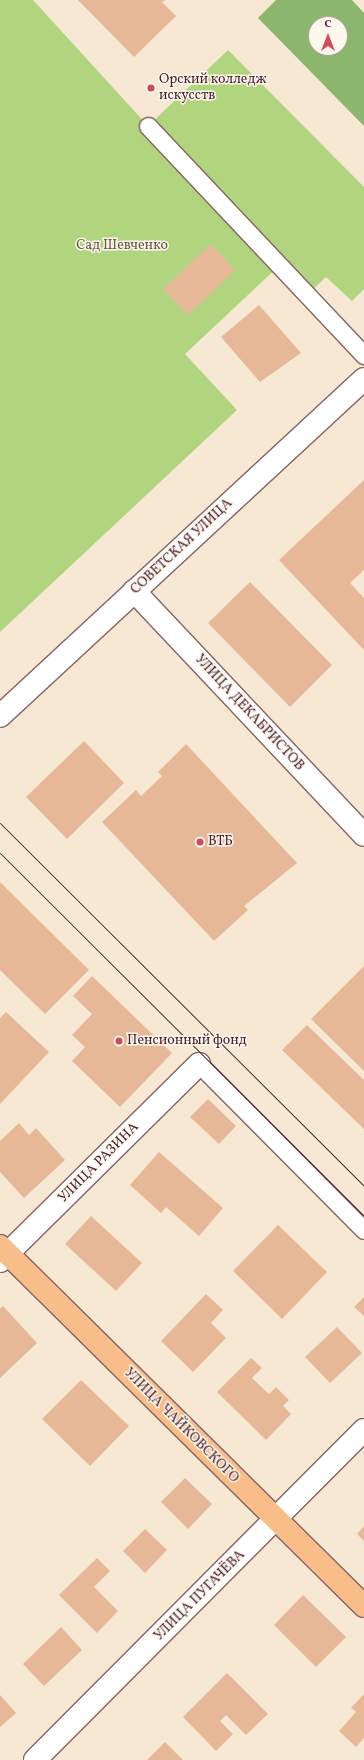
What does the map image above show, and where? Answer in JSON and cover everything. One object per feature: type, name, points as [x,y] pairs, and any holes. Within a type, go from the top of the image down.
[{"type":"main road","name":"УЛИЦА ЧАЙКОВСКОГО","points":[[3,1253],[364,1606]]},
{"type":"street","name":"СОВЕТСКАЯ УЛИЦА","points":[[0,716],[364,379]]},
{"type":"street","name":"УЛИЦА ДЕКАБРИСТОВ","points":[[134,592],[364,835]]},
{"type":"street","name":"УЛИЦА РАЗИНА","points":[[3,1253],[199,1064]]},
{"type":"street","name":"УЛИЦА ПУГАЧЁВА","points":[[35,1760],[276,1520],[364,1430]]},
{"type":"lane","points":[[148,126],[364,355]]},
{"type":"lane","points":[[199,1064],[364,1230]]},
{"type":"green space","name":"Сад Шевченко","points":[[0,0],[33,0],[148,126],[228,50],[364,187],[364,289],[352,301],[326,277],[310,292],[280,265],[185,354],[237,410],[0,632]]},
{"type":"green space","points":[[276,0],[352,0],[364,13],[364,126],[258,18]]},
{"type":"building","points":[[78,0],[165,0],[162,2],[176,16],[134,57]]},
{"type":"building","points":[[211,244],[235,270],[188,315],[163,289]]},
{"type":"building","points":[[259,305],[301,353],[260,382],[221,337]]},
{"type":"building","points":[[364,480],[364,570],[350,583],[364,598],[364,650],[279,560]]},
{"type":"building","points":[[250,582],[332,665],[290,707],[208,623]]},
{"type":"building","points":[[84,741],[124,783],[67,839],[26,797]]},
{"type":"building","name":"ВТБ","points":[[186,744],[297,863],[244,906],[248,910],[214,941],[102,822],[136,790],[141,796],[162,776],[158,772]]},
{"type":"building","points":[[0,882],[89,970],[45,1014],[0,970]]},
{"type":"building","points":[[364,966],[364,1071],[311,1019]]},
{"type":"building","name":"Пенсионный фонд","points":[[92,976],[172,1053],[120,1107],[72,1061],[85,1047],[72,1035],[92,1014],[73,996]]},
{"type":"building","points":[[6,1012],[49,1052],[0,1104],[0,1018]]},
{"type":"building","points":[[307,1025],[364,1080],[364,1129],[282,1050]]},
{"type":"building","points":[[208,1099],[236,1126],[219,1144],[190,1117]]},
{"type":"building","points":[[19,1123],[29,1135],[36,1128],[65,1160],[24,1198],[0,1172],[0,1141]]},
{"type":"building","points":[[159,1152],[223,1208],[199,1236],[166,1207],[161,1213],[130,1185]]},
{"type":"building","points":[[91,1216],[142,1263],[116,1291],[65,1244]]},
{"type":"building","points":[[278,1225],[327,1272],[282,1319],[233,1271]]},
{"type":"building","points":[[206,1294],[223,1310],[211,1323],[226,1338],[193,1372],[161,1341]]},
{"type":"building","points":[[364,1297],[364,1316],[354,1307]]},
{"type":"building","points":[[3,1306],[37,1343],[0,1378],[0,1309]]},
{"type":"building","points":[[337,1327],[362,1353],[330,1383],[305,1357]]},
{"type":"building","points":[[251,1358],[262,1368],[252,1378],[269,1394],[276,1387],[289,1400],[283,1406],[291,1414],[266,1440],[217,1392]]},
{"type":"building","points":[[81,1380],[129,1426],[90,1466],[42,1419]]},
{"type":"building","points":[[185,1478],[212,1504],[188,1529],[161,1502]]},
{"type":"building","points":[[364,1526],[364,1541],[357,1534]]},
{"type":"building","points":[[145,1529],[167,1550],[145,1573],[123,1551]]},
{"type":"building","points":[[97,1558],[110,1571],[94,1587],[118,1611],[97,1633],[59,1595]]},
{"type":"building","points":[[303,1595],[346,1637],[316,1667],[274,1625]]},
{"type":"building","points":[[61,1627],[82,1650],[44,1686],[23,1664]]},
{"type":"building","points":[[227,1673],[268,1714],[246,1735],[226,1715],[220,1721],[233,1734],[216,1751],[183,1717]]},
{"type":"building","points":[[364,1694],[364,1738],[356,1747],[339,1731],[356,1712],[351,1708]]},
{"type":"building","points":[[0,1695],[16,1713],[0,1727]]},
{"type":"building","points":[[165,1742],[183,1760],[147,1760]]},
{"type":"tram line","points":[[0,823],[364,1186]]},
{"type":"tram line","points":[[0,853],[364,1216]]},
{"type":"place","name":"Орский колледж искусств","points":[[151,88]]},
{"type":"place","name":"ВТБ","points":[[200,842]]},
{"type":"place","name":"Пенсионный фонд","points":[[119,1041]]}]
